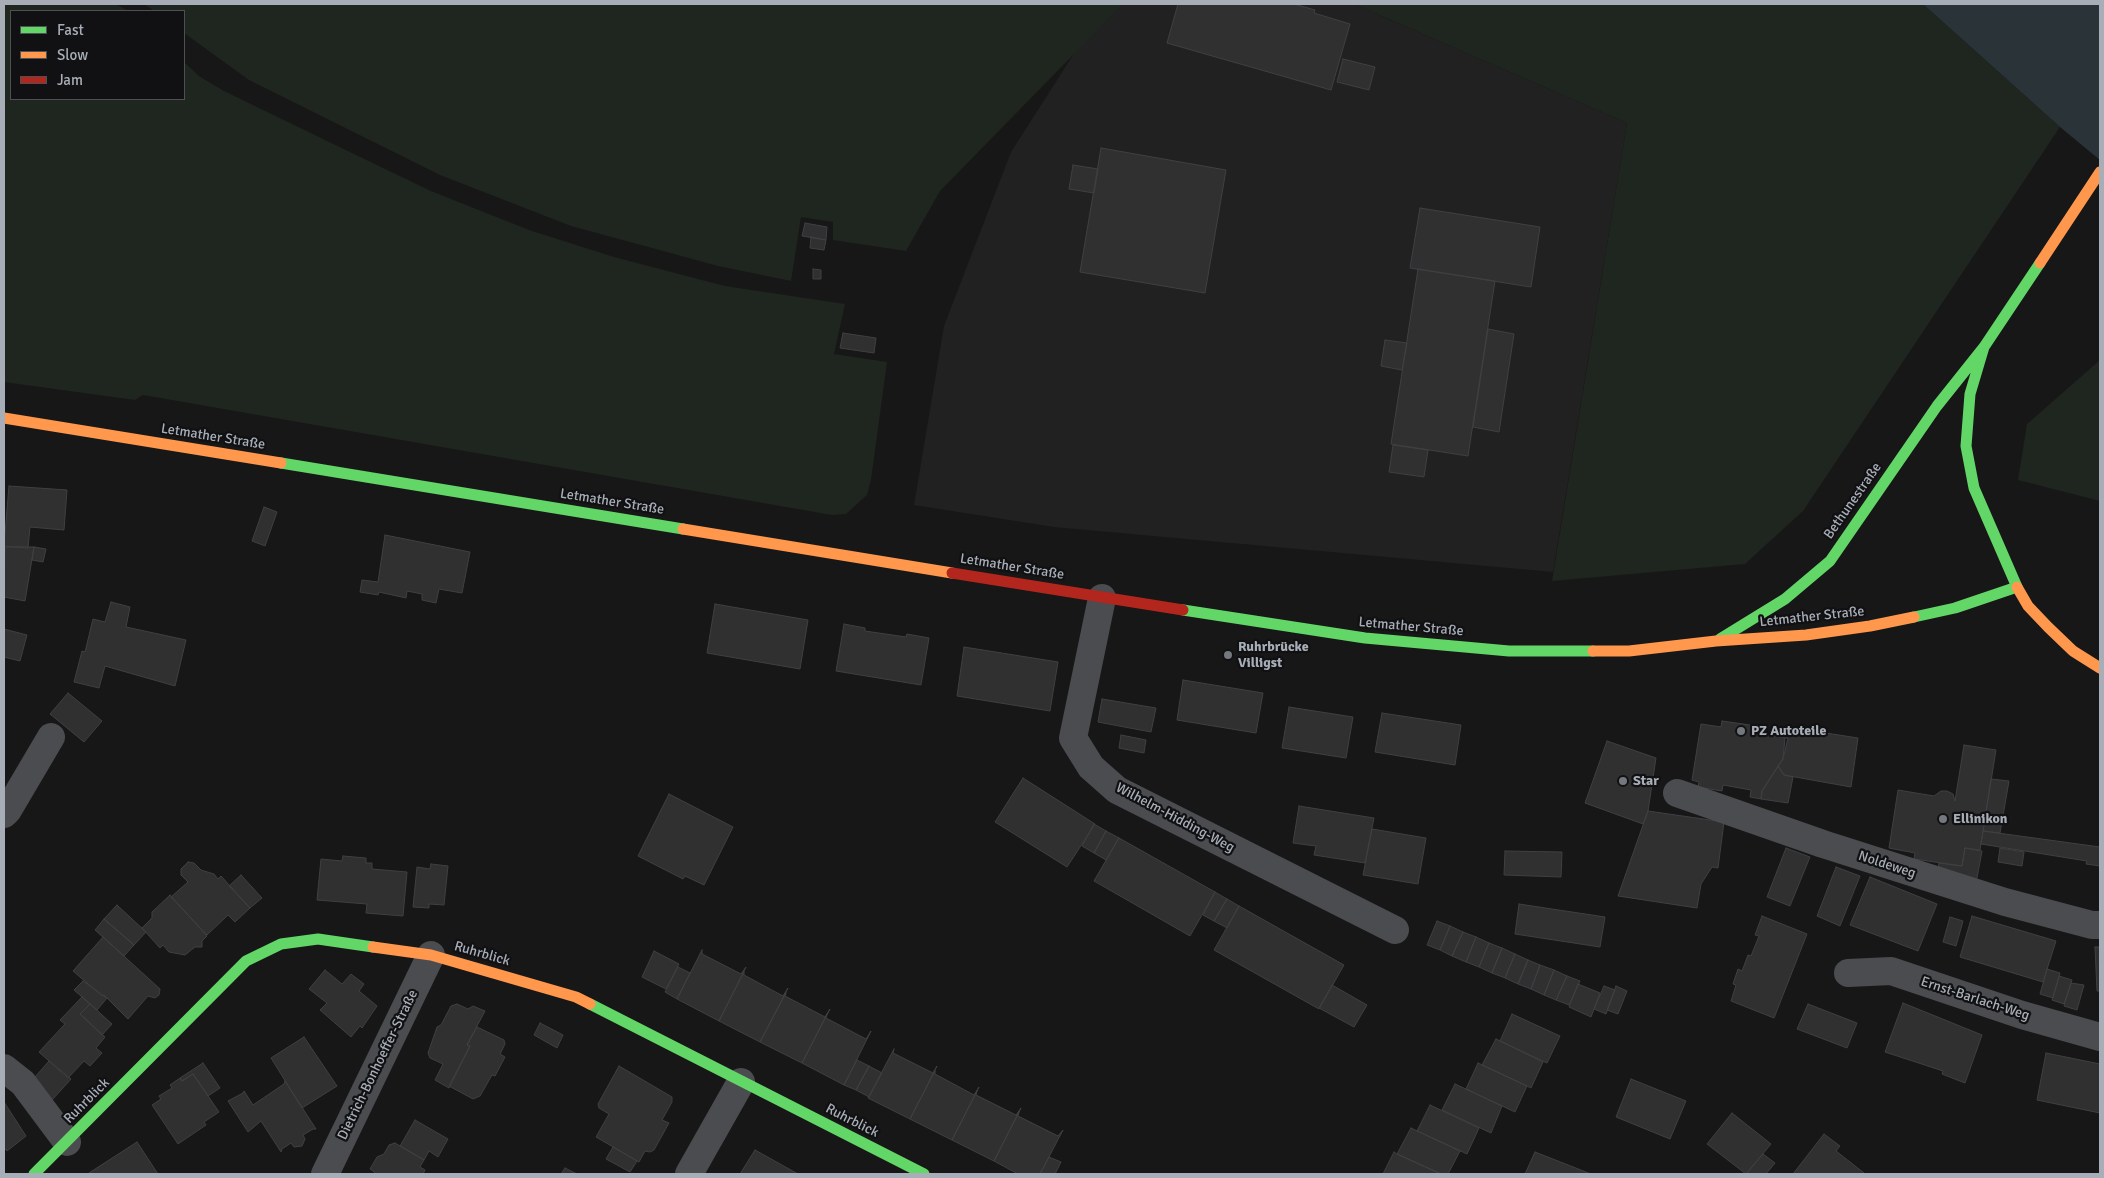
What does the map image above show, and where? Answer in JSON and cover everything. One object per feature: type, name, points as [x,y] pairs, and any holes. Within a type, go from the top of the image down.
[{"type":"main road","name":"Bethunestraße","points":[[1716,641],[1785,599],[1830,561],[1937,406],[1984,347],[2100,172]]},
{"type":"main road","name":"Bethunestraße","points":[[1984,347],[1970,394],[1966,446],[1974,488],[2017,588],[2028,606],[2073,650],[2100,668]]},
{"type":"main road","name":"Letmather Straße","points":[[4,418],[1102,598],[1365,638],[1509,651],[1628,651],[1716,641],[1806,635],[1870,626],[1947,610],[2017,588]]},
{"type":"main road","name":"Ruhrblick","points":[[34,1174],[246,961],[281,944],[318,939],[431,955],[576,997],[924,1174]]},
{"type":"street","name":"Wilhelm-Hidding-Weg","points":[[1102,598],[1073,738],[1091,766],[1117,790],[1394,930]]},
{"type":"street","points":[[4,814],[52,737]]},
{"type":"street","name":"Noldeweg","points":[[1677,793],[1823,844],[2005,902],[2092,926],[2100,925]]},
{"type":"street","name":"Dietrich-Bonhoeffer-Straße","points":[[325,1174],[431,955]]},
{"type":"street","name":"Ernst-Barlach-Weg","points":[[1848,973],[1891,971],[2022,1015],[2100,1037]]},
{"type":"street","points":[[4,1068],[23,1083],[67,1142]]},
{"type":"street","points":[[689,1174],[741,1082]]},
{"type":"shaded area","points":[[4,4],[116,4],[126,10],[10,10],[10,100],[185,100],[185,63],[199,76],[224,91],[431,191],[529,230],[614,257],[725,286],[845,304],[834,354],[887,362],[871,480],[867,495],[846,514],[832,515],[143,395],[135,400],[4,382]]},
{"type":"shaded area","points":[[144,4],[1123,4],[940,191],[906,251],[833,240],[833,222],[801,217],[791,281],[718,266],[571,226],[440,175],[249,80],[185,34],[185,10],[153,10]]},
{"type":"shaded area","points":[[1123,4],[1354,4],[1627,123],[1553,572],[1054,527],[914,505],[944,326],[1011,152],[1075,52]]},
{"type":"shaded area","points":[[1354,4],[1923,4],[2060,127],[1803,511],[1745,564],[1552,581],[1627,123]]},
{"type":"shaded area","points":[[1923,4],[2100,4],[2100,160],[2060,127]]},
{"type":"shaded area","points":[[2100,360],[2100,501],[2018,480],[2027,424]]},
{"type":"building","points":[[1178,4],[1294,4],[1315,10],[1314,13],[1350,24],[1331,90],[1167,43]]},
{"type":"building","points":[[1343,59],[1375,67],[1369,90],[1337,82]]},
{"type":"building","points":[[1101,148],[1226,170],[1205,293],[1080,272]]},
{"type":"building","points":[[1073,165],[1098,169],[1094,193],[1069,189]]},
{"type":"building","points":[[1420,208],[1540,227],[1531,287],[1410,268]]},
{"type":"building","points":[[805,223],[827,227],[826,240],[802,236]]},
{"type":"building","points":[[811,237],[826,240],[824,250],[810,248]]},
{"type":"building","points":[[813,269],[821,270],[821,279],[813,279]]},
{"type":"building","points":[[1418,269],[1495,281],[1468,456],[1391,444]]},
{"type":"building","points":[[1488,329],[1514,334],[1499,432],[1473,427]]},
{"type":"building","points":[[843,333],[876,338],[874,353],[840,348]]},
{"type":"building","points":[[1385,340],[1407,343],[1402,370],[1381,366]]},
{"type":"building","points":[[1393,445],[1428,450],[1424,477],[1389,472]]},
{"type":"building","points":[[9,486],[67,490],[64,530],[30,527],[28,548],[4,546]]},
{"type":"building","points":[[264,507],[277,512],[265,546],[252,541]]},
{"type":"building","points":[[385,535],[470,552],[462,593],[439,589],[436,603],[422,600],[422,594],[407,591],[406,598],[379,592],[378,595],[360,592],[362,580],[378,582]]},
{"type":"building","points":[[5,547],[34,547],[25,601],[4,597]]},
{"type":"building","points":[[34,547],[46,549],[43,562],[32,560]]},
{"type":"building","points":[[111,602],[130,607],[126,627],[186,640],[175,686],[105,666],[99,688],[74,682],[82,651],[85,652],[93,619],[105,622]]},
{"type":"building","points":[[715,604],[808,620],[800,669],[707,653]]},
{"type":"building","points":[[844,624],[865,628],[865,631],[906,637],[907,634],[929,638],[921,685],[836,671]]},
{"type":"building","points":[[4,629],[27,635],[20,661],[4,657]]},
{"type":"building","points":[[964,647],[1058,662],[1050,711],[957,696]]},
{"type":"building","points":[[1183,680],[1263,693],[1256,733],[1177,720]]},
{"type":"building","points":[[68,693],[102,721],[84,742],[50,714]]},
{"type":"building","points":[[1102,699],[1156,708],[1151,732],[1098,722]]},
{"type":"building","points":[[1289,707],[1353,717],[1346,758],[1282,748]]},
{"type":"building","points":[[1382,713],[1461,725],[1455,765],[1375,752]]},
{"type":"building","points":[[1722,721],[1750,725],[1750,732],[1785,738],[1783,759],[1762,791],[1761,799],[1750,797],[1751,790],[1723,785],[1722,791],[1698,787],[1699,782],[1692,780],[1701,724],[1721,727]]},
{"type":"building","points":[[1787,727],[1858,738],[1851,787],[1784,775],[1778,766],[1783,759],[1788,738],[1785,738]]},
{"type":"building","points":[[1121,735],[1146,740],[1144,753],[1119,748]]},
{"type":"building","name":"Star","points":[[1607,741],[1656,758],[1648,811],[1643,824],[1585,803]]},
{"type":"building","points":[[1964,745],[1996,750],[1980,850],[1965,848],[1962,866],[1914,859],[1915,853],[1889,848],[1898,790],[1934,796],[1941,791],[1947,791],[1953,794],[1955,801]]},
{"type":"building","points":[[1778,766],[1784,775],[1793,777],[1788,803],[1761,799],[1762,791]]},
{"type":"building","points":[[1023,778],[1095,824],[1067,867],[995,822]]},
{"type":"building","points":[[1991,779],[2009,781],[2000,833],[1983,831]]},
{"type":"building","points":[[669,794],[733,827],[704,885],[685,876],[683,879],[638,856]]},
{"type":"building","points":[[1299,806],[1374,818],[1365,863],[1314,855],[1316,846],[1293,843]]},
{"type":"building","points":[[1648,811],[1724,822],[1718,868],[1712,867],[1701,884],[1697,908],[1618,896]]},
{"type":"building","points":[[1094,824],[1106,831],[1094,853],[1082,846]]},
{"type":"building","points":[[1372,829],[1426,838],[1418,884],[1363,875]]},
{"type":"building","points":[[1106,831],[1119,838],[1106,860],[1094,853]]},
{"type":"building","points":[[1983,831],[2100,847],[2100,866],[2086,864],[2087,861],[1981,844]]},
{"type":"building","points":[[1119,838],[1215,892],[1190,936],[1094,881]]},
{"type":"building","points":[[1786,848],[1810,857],[1790,906],[1767,897]]},
{"type":"building","points":[[1965,848],[1982,851],[1976,883],[1937,877],[1939,863],[1962,866]]},
{"type":"building","points":[[2000,848],[2024,852],[2022,866],[1998,862]]},
{"type":"building","points":[[1505,851],[1562,852],[1561,877],[1504,875]]},
{"type":"building","points":[[343,856],[366,858],[366,863],[372,863],[372,869],[407,872],[403,916],[366,913],[367,904],[317,900],[321,859],[342,861]]},
{"type":"building","points":[[188,862],[194,863],[201,870],[214,874],[218,879],[221,876],[250,908],[235,922],[228,915],[207,935],[171,897],[188,882],[181,875],[181,869]]},
{"type":"building","points":[[431,864],[448,866],[444,905],[429,904],[429,908],[413,907],[417,867],[430,869]]},
{"type":"building","points":[[1836,867],[1860,876],[1840,926],[1817,916]]},
{"type":"building","points":[[241,875],[262,898],[250,908],[229,886]]},
{"type":"building","points":[[1870,877],[1937,904],[1918,951],[1850,925]]},
{"type":"building","points":[[1215,892],[1227,899],[1214,921],[1203,915]]},
{"type":"building","points":[[170,895],[207,936],[202,941],[202,947],[195,947],[185,955],[169,952],[163,945],[160,948],[142,928],[152,918],[152,912]]},
{"type":"building","points":[[1227,899],[1239,906],[1227,928],[1214,921]]},
{"type":"building","points":[[1519,904],[1605,917],[1600,947],[1515,934]]},
{"type":"building","points":[[117,905],[146,932],[134,945],[104,919]]},
{"type":"building","points":[[1239,906],[1344,965],[1319,1009],[1214,950]]},
{"type":"building","points":[[1762,916],[1807,934],[1774,1018],[1731,1001],[1736,985],[1733,984],[1738,969],[1742,971],[1748,955],[1751,956],[1759,936],[1755,935]]},
{"type":"building","points":[[1972,916],[2056,941],[2043,982],[1960,957]]},
{"type":"building","points":[[1950,917],[1963,921],[1956,946],[1943,942]]},
{"type":"building","points":[[104,919],[134,945],[124,956],[95,930]]},
{"type":"building","points":[[1437,921],[1450,926],[1440,950],[1427,945]]},
{"type":"building","points":[[1450,926],[1463,932],[1452,956],[1440,950]]},
{"type":"building","points":[[1463,932],[1476,937],[1466,962],[1452,956]]},
{"type":"building","points":[[103,937],[160,989],[159,995],[155,998],[148,996],[128,1019],[104,995],[102,996],[73,971]]},
{"type":"building","points":[[1476,937],[1489,943],[1479,967],[1466,962]]},
{"type":"building","points":[[1489,943],[1502,948],[1492,973],[1479,967]]},
{"type":"building","points":[[2095,947],[2100,947],[2100,991],[2097,991]]},
{"type":"building","points":[[1502,948],[1515,954],[1505,978],[1492,973]]},
{"type":"building","points":[[702,950],[702,954],[741,974],[746,967],[719,1021],[677,999]]},
{"type":"building","points":[[654,951],[679,964],[666,989],[642,977]]},
{"type":"building","points":[[1515,954],[1528,960],[1518,984],[1505,978]]},
{"type":"building","points":[[1528,960],[1540,965],[1531,989],[1518,984]]},
{"type":"building","points":[[1540,965],[1554,970],[1544,995],[1531,989]]},
{"type":"building","points":[[678,967],[690,973],[677,999],[665,992]]},
{"type":"building","points":[[2047,969],[2060,973],[2053,998],[2040,994]]},
{"type":"building","points":[[325,970],[342,984],[351,974],[364,984],[359,991],[377,1006],[362,1028],[360,1026],[351,1037],[320,1010],[327,1003],[309,989]]},
{"type":"building","points":[[1554,970],[1567,976],[1556,1000],[1544,995]]},
{"type":"building","points":[[744,972],[744,975],[783,996],[788,988],[760,1042],[719,1021]]},
{"type":"building","points":[[1567,976],[1580,981],[1569,1005],[1556,1000]]},
{"type":"building","points":[[2059,976],[2072,980],[2064,1004],[2052,1000]]},
{"type":"building","points":[[83,981],[107,998],[97,1010],[74,990]]},
{"type":"building","points":[[2071,983],[2084,985],[2077,1010],[2064,1006]]},
{"type":"building","points":[[1578,984],[1600,993],[1591,1017],[1569,1007]]},
{"type":"building","points":[[1332,985],[1367,1005],[1354,1027],[1319,1008]]},
{"type":"building","points":[[1604,986],[1615,990],[1606,1014],[1594,1009]]},
{"type":"building","points":[[1616,986],[1627,991],[1618,1014],[1607,1010]]},
{"type":"building","points":[[786,993],[785,996],[825,1017],[830,1009],[802,1063],[760,1042]]},
{"type":"building","points":[[82,997],[90,1004],[80,1014],[105,1037],[96,1048],[102,1053],[90,1066],[84,1061],[68,1078],[39,1052],[65,1024],[60,1020]]},
{"type":"building","points":[[1903,1003],[1982,1035],[1965,1083],[1942,1074],[1943,1071],[1885,1052]]},
{"type":"building","points":[[90,1004],[112,1024],[102,1035],[80,1014]]},
{"type":"building","points":[[457,1004],[468,1009],[473,1006],[485,1011],[467,1045],[470,1046],[449,1088],[435,1080],[443,1064],[430,1058],[428,1053],[437,1027],[441,1025],[451,1006]]},
{"type":"building","points":[[1808,1004],[1857,1023],[1847,1048],[1797,1029]]},
{"type":"building","points":[[827,1014],[826,1018],[866,1039],[871,1031],[844,1085],[802,1063]]},
{"type":"building","points":[[1512,1014],[1560,1036],[1547,1063],[1500,1041]]},
{"type":"building","points":[[540,1023],[563,1035],[557,1048],[534,1035]]},
{"type":"building","points":[[477,1027],[504,1040],[505,1044],[500,1054],[505,1057],[495,1076],[492,1075],[480,1096],[473,1099],[449,1086],[470,1046],[467,1045]]},
{"type":"building","points":[[304,1037],[337,1086],[302,1108],[271,1058]]},
{"type":"building","points":[[1496,1039],[1543,1062],[1531,1088],[1482,1065]]},
{"type":"building","points":[[894,1049],[893,1053],[933,1073],[937,1066],[910,1119],[868,1098]]},
{"type":"building","points":[[2046,1053],[2100,1064],[2100,1113],[2037,1100]]},
{"type":"building","points":[[857,1060],[869,1066],[856,1090],[844,1085]]},
{"type":"building","points":[[49,1061],[71,1079],[52,1100],[35,1077]]},
{"type":"building","points":[[203,1063],[220,1088],[208,1096],[193,1074],[182,1081],[180,1078]]},
{"type":"building","points":[[1478,1063],[1527,1086],[1515,1112],[1466,1089]]},
{"type":"building","points":[[619,1066],[672,1097],[672,1102],[662,1120],[669,1123],[654,1150],[650,1152],[645,1151],[639,1162],[596,1137],[609,1114],[599,1108],[598,1104]]},
{"type":"building","points":[[869,1066],[882,1073],[869,1097],[856,1090]]},
{"type":"building","points":[[935,1071],[935,1074],[974,1095],[979,1087],[952,1140],[910,1119]]},
{"type":"building","points":[[193,1074],[219,1112],[204,1122],[206,1125],[178,1144],[152,1105],[161,1099],[159,1096],[172,1088],[170,1085],[180,1078],[182,1081]]},
{"type":"building","points":[[1631,1079],[1686,1101],[1670,1139],[1616,1117]]},
{"type":"building","points":[[285,1081],[316,1129],[303,1135],[305,1139],[302,1146],[294,1147],[291,1143],[282,1149],[281,1152],[261,1121],[248,1132],[228,1101],[244,1091],[253,1105],[284,1084]]},
{"type":"building","points":[[1455,1084],[1502,1106],[1491,1133],[1442,1110]]},
{"type":"building","points":[[977,1091],[976,1095],[1016,1115],[1021,1108],[994,1161],[952,1140]]},
{"type":"building","points":[[4,1102],[26,1136],[7,1151],[6,1149],[4,1150]]},
{"type":"building","points":[[1430,1105],[1479,1128],[1467,1154],[1417,1131]]},
{"type":"building","points":[[1019,1112],[1018,1116],[1058,1136],[1063,1130],[1040,1174],[1018,1174],[994,1161]]},
{"type":"building","points":[[1732,1113],[1771,1144],[1746,1174],[1707,1144]]},
{"type":"building","points":[[415,1120],[448,1139],[438,1157],[429,1151],[424,1160],[400,1146]]},
{"type":"building","points":[[1411,1128],[1460,1151],[1448,1174],[1441,1174],[1397,1154]]},
{"type":"building","points":[[1824,1134],[1840,1146],[1836,1151],[1863,1174],[1793,1174]]},
{"type":"building","points":[[137,1142],[158,1174],[89,1173]]},
{"type":"building","points":[[395,1143],[424,1160],[420,1167],[425,1170],[423,1174],[377,1174],[370,1169],[377,1157],[384,1154],[389,1145]]},
{"type":"building","points":[[613,1147],[637,1161],[630,1172],[606,1159]]},
{"type":"building","points":[[755,1150],[798,1174],[740,1174]]},
{"type":"building","points":[[1394,1152],[1397,1154],[1441,1174],[1383,1174]]},
{"type":"building","points":[[1535,1152],[1591,1174],[1525,1174]]},
{"type":"building","points":[[1763,1154],[1775,1163],[1766,1174],[1747,1173]]},
{"type":"building","points":[[1049,1157],[1061,1162],[1055,1174],[1040,1174]]},
{"type":"building","points":[[565,1168],[577,1174],[561,1174]]},
{"type":"traffic: fast","points":[[1720,639],[1785,599],[1830,561],[1937,406],[1984,347],[2040,263]]},
{"type":"traffic: fast","points":[[1914,617],[1955,608],[2017,587],[1974,488],[1966,446],[1970,394],[1984,347]]},
{"type":"traffic: fast","points":[[281,463],[683,529]]},
{"type":"traffic: fast","points":[[1183,610],[1365,638],[1509,651],[1593,651]]},
{"type":"traffic: fast","points":[[34,1174],[246,961],[281,944],[318,939],[373,947]]},
{"type":"traffic: fast","points":[[590,1004],[924,1174]]},
{"type":"traffic: slow","points":[[2040,263],[2100,172]]},
{"type":"traffic: slow","points":[[4,418],[281,463]]},
{"type":"traffic: slow","points":[[683,529],[952,573]]},
{"type":"traffic: slow","points":[[2017,587],[2028,606],[2048,627],[2073,651],[2100,668]]},
{"type":"traffic: slow","points":[[1593,651],[1629,651],[1716,641],[1806,635],[1870,626],[1914,617]]},
{"type":"traffic: slow","points":[[373,947],[431,955],[576,997],[590,1004]]},
{"type":"traffic: jam","points":[[952,573],[1183,610]]},
{"type":"place","name":"Ruhrbrücke Villigst","points":[[1228,655]]},
{"type":"place","name":"PZ Autoteile","points":[[1741,731]]},
{"type":"place","name":"Star","points":[[1623,781]]},
{"type":"place","name":"Ellinikon","points":[[1943,819]]}]
